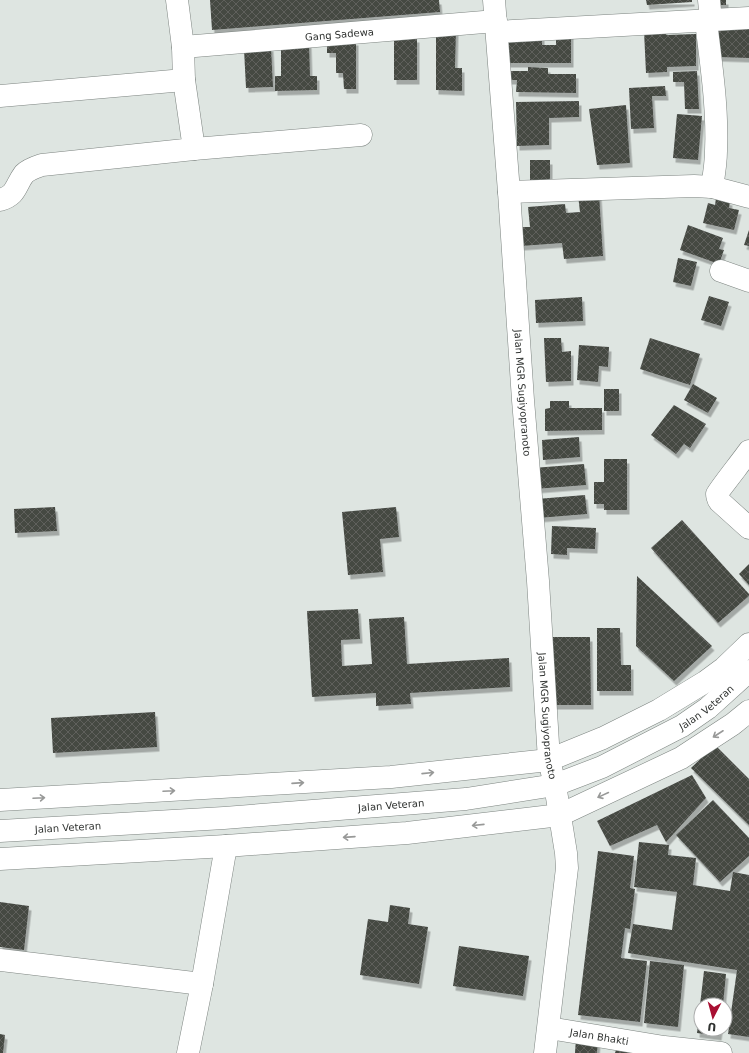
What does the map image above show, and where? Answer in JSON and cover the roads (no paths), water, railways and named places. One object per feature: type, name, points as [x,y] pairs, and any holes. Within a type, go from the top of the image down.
[{"type":"street","points":[[178,0],[183,47],[184,80],[194,149]]},
{"type":"street","name":"Jalan MGR Sugiyopranoto","points":[[494,0],[509,192],[514,280],[538,581],[549,760],[555,785],[567,868],[545,1053]]},
{"type":"street","points":[[709,14],[716,150],[712,188]]},
{"type":"street","name":"Gang Sadewa","points":[[183,47],[709,14],[749,18]]},
{"type":"street","points":[[0,96],[184,80]]},
{"type":"street","points":[[0,200],[14,192],[25,174],[42,165],[194,149],[361,134]]},
{"type":"street","points":[[509,192],[694,186],[712,188],[749,196]]},
{"type":"street","points":[[722,272],[749,281]]},
{"type":"street","points":[[749,451],[717,495],[719,500],[749,528]]},
{"type":"street","points":[[0,800],[391,777],[549,760],[603,738],[659,710],[705,682],[724,668],[749,644]]},
{"type":"street","name":"Jalan Veteran","points":[[0,831],[224,818],[458,800],[555,785],[602,767],[682,726],[708,708],[749,671]]},
{"type":"street","points":[[0,859],[226,846],[407,833],[560,815],[681,758],[733,724],[749,711]]},
{"type":"street","points":[[188,1053],[202,984],[226,846]]},
{"type":"street","points":[[0,960],[202,984]]},
{"type":"street","name":"Jalan Bhakti","points":[[549,1028],[664,1050],[721,1053]]}]
